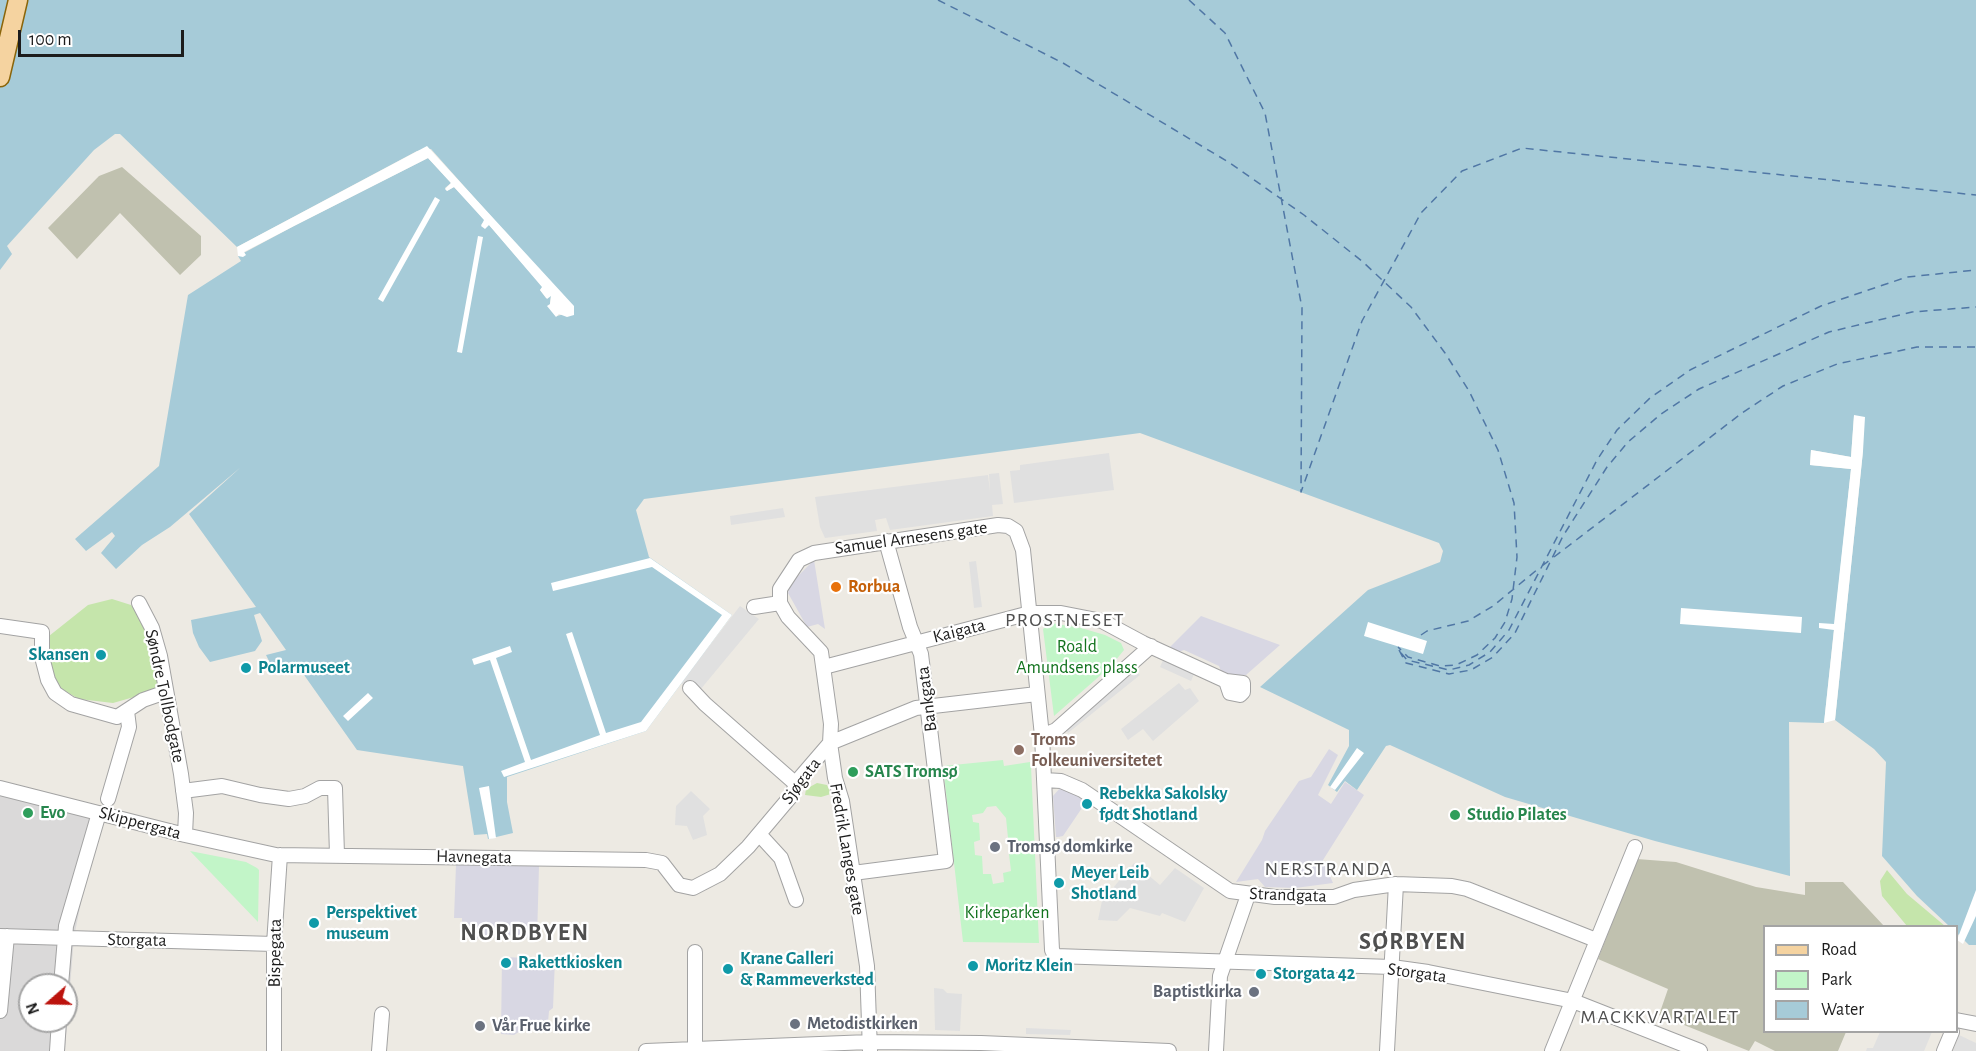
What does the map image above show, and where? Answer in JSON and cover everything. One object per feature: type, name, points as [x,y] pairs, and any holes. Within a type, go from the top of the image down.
[{"type":"main road","points":[[0,77],[18,0]]},
{"type":"street","name":"Samuel Arnesens gate","points":[[780,603],[782,585],[799,560],[816,552],[998,525],[1008,526],[1020,537],[1030,613]]},
{"type":"street","name":"Bankgata","points":[[853,873],[946,861],[928,706],[918,643],[910,627],[885,541]]},
{"type":"street","name":"Søndre Tollbodgate","points":[[139,603],[157,642],[183,791],[185,835]]},
{"type":"street","points":[[754,608],[780,603]]},
{"type":"street","name":"Fredrik Langes gate","points":[[780,603],[788,617],[821,652],[831,724],[830,743],[867,966],[870,1047]]},
{"type":"street","name":"Kaigata","points":[[824,667],[1030,613],[1088,616],[1226,681]]},
{"type":"street","points":[[1030,613],[1044,780]]},
{"type":"street","points":[[0,626],[42,632],[45,669],[55,693],[71,704],[117,717],[143,700],[166,692]]},
{"type":"street","points":[[1042,736],[1056,730],[1151,646]]},
{"type":"street","points":[[690,688],[729,726],[796,784]]},
{"type":"street","name":"Sjøgata","points":[[667,867],[680,885],[687,888],[699,886],[720,874],[759,834],[791,796],[796,784],[830,743],[916,708],[1037,694]]},
{"type":"street","points":[[108,799],[129,727],[127,711]]},
{"type":"street","name":"Strandgata","points":[[1044,780],[1061,782],[1078,788],[1228,890],[1248,895],[1334,897],[1354,890],[1396,884],[1467,889],[1596,940]]},
{"type":"street","name":"Storgata","points":[[1044,780],[1052,952],[1060,957],[1392,968],[1573,1001],[1700,1051]]},
{"type":"street","points":[[183,791],[222,786],[289,799],[305,796],[320,788],[335,788],[337,855]]},
{"type":"street","name":"Skippergata","points":[[0,788],[185,835],[280,855]]},
{"type":"street","points":[[62,973],[64,938],[99,813]]},
{"type":"street","points":[[759,834],[781,858],[796,900]]},
{"type":"street","points":[[1552,1051],[1635,846]]},
{"type":"street","name":"Havnegata","points":[[280,855],[646,860],[662,863],[667,867]]},
{"type":"street","name":"Bispegata","points":[[274,1051],[274,944],[280,855]]},
{"type":"street","points":[[1386,1051],[1396,884]]},
{"type":"street","points":[[1216,1051],[1220,976],[1223,961],[1248,895]]},
{"type":"street","points":[[0,1011],[4,936]]},
{"type":"street","name":"Storgata","points":[[4,936],[274,944]]},
{"type":"street","points":[[694,952],[695,1049]]},
{"type":"street","points":[[379,1051],[382,1014]]},
{"type":"street","points":[[1958,1020],[1976,1024]]},
{"type":"street","points":[[57,1051],[58,1033]]},
{"type":"street","points":[[1944,1051],[1952,1033]]},
{"type":"street","points":[[646,1051],[870,1047],[1169,1051]]},
{"type":"shaded area","points":[[122,167],[201,236],[201,255],[180,275],[120,213],[77,259],[48,228],[99,176]]},
{"type":"shaded area","points":[[1109,453],[1114,490],[1014,503],[1010,471],[1020,470],[1020,465]]},
{"type":"shaded area","points":[[999,473],[1003,504],[992,505],[993,516],[890,530],[886,518],[875,520],[877,531],[825,538],[820,527],[815,497],[988,475],[990,492],[989,474]]},
{"type":"shaded area","points":[[783,508],[785,517],[731,525],[730,516]]},
{"type":"shaded area","points":[[814,560],[825,629],[818,624],[807,627],[788,593],[791,583]]},
{"type":"shaded area","points":[[976,561],[982,607],[974,608],[969,562]]},
{"type":"shaded area","points":[[740,606],[759,619],[695,696],[681,683]]},
{"type":"shaded area","points":[[1201,616],[1280,645],[1246,675],[1233,676],[1221,671],[1219,666],[1184,650],[1178,652],[1169,648]]},
{"type":"shaded area","points":[[1164,658],[1195,672],[1191,681],[1160,667]]},
{"type":"shaded area","points":[[1134,669],[1140,675],[1068,733],[1064,728]]},
{"type":"shaded area","points":[[1179,683],[1185,690],[1190,688],[1199,701],[1153,741],[1143,729],[1128,740],[1121,729]]},
{"type":"shaded area","points":[[1329,749],[1338,755],[1318,795],[1331,804],[1345,782],[1364,795],[1323,860],[1333,883],[1295,888],[1265,887],[1258,879],[1236,882],[1262,840],[1265,831],[1299,781],[1311,777]]},
{"type":"shaded area","points":[[1061,787],[1086,798],[1086,802],[1063,836],[1056,837],[1053,796]]},
{"type":"shaded area","points":[[691,791],[710,809],[703,816],[707,835],[693,840],[687,826],[675,825],[676,806]]},
{"type":"shaded area","points":[[0,795],[92,812],[92,849],[74,937],[71,973],[18,973],[18,1033],[66,1033],[65,1051],[0,1051]]},
{"type":"shaded area","points":[[1637,859],[1676,862],[1756,887],[1805,895],[1805,882],[1843,882],[1883,925],[1763,925],[1763,1033],[1846,1033],[1838,1051],[1775,1051],[1755,1041],[1749,1051],[1659,1015],[1668,989],[1598,959]]},
{"type":"shaded area","points":[[1134,863],[1160,885],[1175,868],[1204,888],[1185,922],[1162,913],[1160,916],[1130,908],[1117,921],[1098,920],[1102,901]]},
{"type":"shaded area","points":[[456,865],[539,866],[537,939],[496,933],[476,939],[462,938],[462,918],[454,918]]},
{"type":"shaded area","points":[[502,957],[555,959],[553,1008],[549,1011],[548,1022],[536,1021],[514,1035],[501,1034]]},
{"type":"shaded area","points":[[934,988],[943,989],[947,993],[962,994],[960,1031],[935,1030]]},
{"type":"shaded area","points":[[1026,1028],[1071,1030],[1070,1035],[1026,1034]]},
{"type":"shaded area","points":[[1880,1033],[1932,1033],[1924,1051],[1866,1051],[1867,1048],[1873,1048]]},
{"type":"shaded area","points":[[1959,1035],[1976,1043],[1976,1051],[1953,1051]]},
{"type":"green space","points":[[112,599],[131,605],[146,624],[160,680],[155,689],[148,693],[113,703],[79,699],[60,688],[57,683],[48,660],[46,641],[49,636],[88,605]]},
{"type":"green space","name":"Roald Amundsens plass","points":[[1051,623],[1105,635],[1121,643],[1124,650],[1111,666],[1054,716],[1043,629]]},
{"type":"green space","name":"Kirkeparken","points":[[1003,760],[1004,766],[1030,762],[1039,943],[963,942],[943,766]],"holes":[[[996,806],[1006,818],[1008,838],[1014,839],[1015,852],[1009,854],[1011,871],[1003,873],[1004,882],[993,884],[991,874],[983,874],[982,856],[975,855],[974,842],[980,840],[979,823],[973,822],[972,815],[983,813],[987,807]]]},
{"type":"green space","points":[[817,783],[827,785],[831,794],[821,797],[805,795],[806,789]]},
{"type":"green space","points":[[190,851],[246,862],[259,870],[258,922]]},
{"type":"green space","points":[[1887,870],[1907,894],[1944,925],[1906,925],[1882,896],[1880,881]]},
{"type":"water","points":[[0,0],[1976,0],[1976,945],[1969,945],[1958,934],[1958,925],[1948,925],[1917,896],[1882,856],[1886,762],[1874,749],[1835,720],[1863,451],[1854,416],[1851,457],[1811,450],[1810,465],[1851,469],[1824,723],[1789,722],[1790,876],[1655,841],[1505,797],[1390,745],[1386,746],[1357,790],[1345,781],[1337,792],[1328,785],[1349,746],[1349,730],[1260,687],[1368,590],[1440,562],[1443,551],[1439,543],[1140,433],[644,499],[636,510],[649,557],[732,615],[646,731],[507,777],[507,802],[513,833],[488,839],[487,834],[474,835],[463,766],[357,750],[297,665],[269,671],[269,661],[266,655],[286,650],[260,613],[254,615],[262,641],[255,651],[210,662],[199,647],[191,620],[256,607],[189,514],[241,467],[170,527],[142,545],[116,569],[101,553],[115,536],[112,532],[86,551],[75,539],[159,466],[188,295],[241,261],[238,256],[294,226],[428,158],[451,183],[445,188],[447,191],[454,187],[485,220],[481,225],[489,225],[543,287],[540,290],[546,298],[551,295],[550,304],[557,316],[564,314],[552,285],[431,149],[417,151],[237,247],[120,134],[115,134],[94,150],[7,246],[12,254],[0,270]]},
{"type":"pier","points":[[427,146],[574,306],[574,315],[567,317],[559,314],[556,317],[547,306],[550,304],[551,296],[547,299],[540,290],[542,287],[489,225],[485,229],[481,226],[484,220],[454,187],[447,191],[445,189],[451,183],[428,158],[244,252],[246,255],[243,257],[238,256],[237,247]]},
{"type":"pier","points":[[435,197],[440,200],[383,302],[378,299]]},
{"type":"pier","points":[[478,236],[483,237],[462,353],[457,352]]},
{"type":"pier","points":[[1854,415],[1865,417],[1863,451],[1835,720],[1824,723],[1834,630],[1819,628],[1819,623],[1834,624],[1851,469],[1810,465],[1811,450],[1851,457]]},
{"type":"pier","points":[[650,558],[732,615],[646,731],[504,777],[501,771],[525,762],[490,660],[474,665],[472,659],[510,646],[512,652],[496,658],[531,760],[600,735],[566,634],[572,632],[606,733],[641,722],[722,615],[652,567],[553,591],[551,583]]},
{"type":"pier","points":[[1681,608],[1802,617],[1801,633],[1680,624]]},
{"type":"pier","points":[[1368,622],[1427,641],[1423,654],[1364,636]]},
{"type":"pier","points":[[368,693],[373,698],[348,721],[343,716]]},
{"type":"pier","points":[[1357,748],[1364,753],[1335,790],[1330,787]]},
{"type":"pier","points":[[489,786],[496,838],[489,839],[479,788]]},
{"type":"pier","points":[[1976,890],[1976,916],[1963,944],[1958,941]]},
{"type":"ferry route","points":[[938,0],[1063,63],[1230,163],[1304,215],[1363,262],[1411,307],[1445,353],[1469,391],[1498,450],[1514,503],[1517,557],[1512,599],[1505,622],[1495,638],[1477,655],[1456,665],[1440,666],[1408,657],[1398,647]]},
{"type":"ferry route","points":[[1189,0],[1225,33],[1265,113],[1302,308],[1301,492],[1362,321],[1421,213],[1462,171],[1522,148],[1976,195]]},
{"type":"ferry route","points":[[1401,653],[1407,660],[1449,670],[1469,665],[1490,652],[1509,630],[1597,460],[1617,430],[1650,398],[1690,370],[1821,306],[1907,277],[1976,270]]},
{"type":"ferry route","points":[[1399,650],[1406,663],[1449,674],[1471,670],[1493,657],[1515,633],[1563,536],[1607,467],[1628,442],[1661,414],[1699,389],[1829,332],[1912,312],[1976,307]]},
{"type":"ferry route","points":[[1554,557],[1742,413],[1783,386],[1837,364],[1917,347],[1976,347]]},
{"type":"ferry route","points":[[1542,566],[1550,560]]},
{"type":"ferry route","points":[[1421,635],[1427,631],[1468,621],[1493,606],[1538,569]]},
{"type":"place","name":"Rorbua","points":[[836,587]]},
{"type":"place","name":"Skansen","points":[[101,655]]},
{"type":"place","name":"Polarmuseet","points":[[246,668]]},
{"type":"place","name":"Troms Folkeuniversitetet","points":[[1019,750]]},
{"type":"place","name":"SATS Tromsø","points":[[853,772]]},
{"type":"place","name":"Rebekka Sakolsky født Shotland","points":[[1087,804]]},
{"type":"place","name":"Evo","points":[[28,813]]},
{"type":"place","name":"Studio Pilates","points":[[1455,815]]},
{"type":"place","name":"Tromsø domkirke","points":[[995,847]]},
{"type":"place","name":"Meyer Leib Shotland","points":[[1059,883]]},
{"type":"place","name":"Perspektivet museum","points":[[314,923]]},
{"type":"place","name":"Rakettkiosken","points":[[506,963]]},
{"type":"place","name":"Moritz Klein","points":[[973,966]]},
{"type":"place","name":"Krane Galleri & Rammeverksted","points":[[728,969]]},
{"type":"place","name":"Storgata 42","points":[[1261,974]]},
{"type":"place","name":"Baptistkirka","points":[[1254,992]]},
{"type":"place","name":"Metodistkirken","points":[[795,1024]]},
{"type":"place","name":"Vår Frue kirke","points":[[480,1026]]},
{"type":"district","name":"PROSTNESET","points":[[1065,620]]},
{"type":"district","name":"NERSTRANDA","points":[[1329,869]]},
{"type":"district","name":"NORDBYEN","points":[[525,933]]},
{"type":"district","name":"SØRBYEN","points":[[1413,942]]},
{"type":"district","name":"MACKKVARTALET","points":[[1660,1017]]}]
